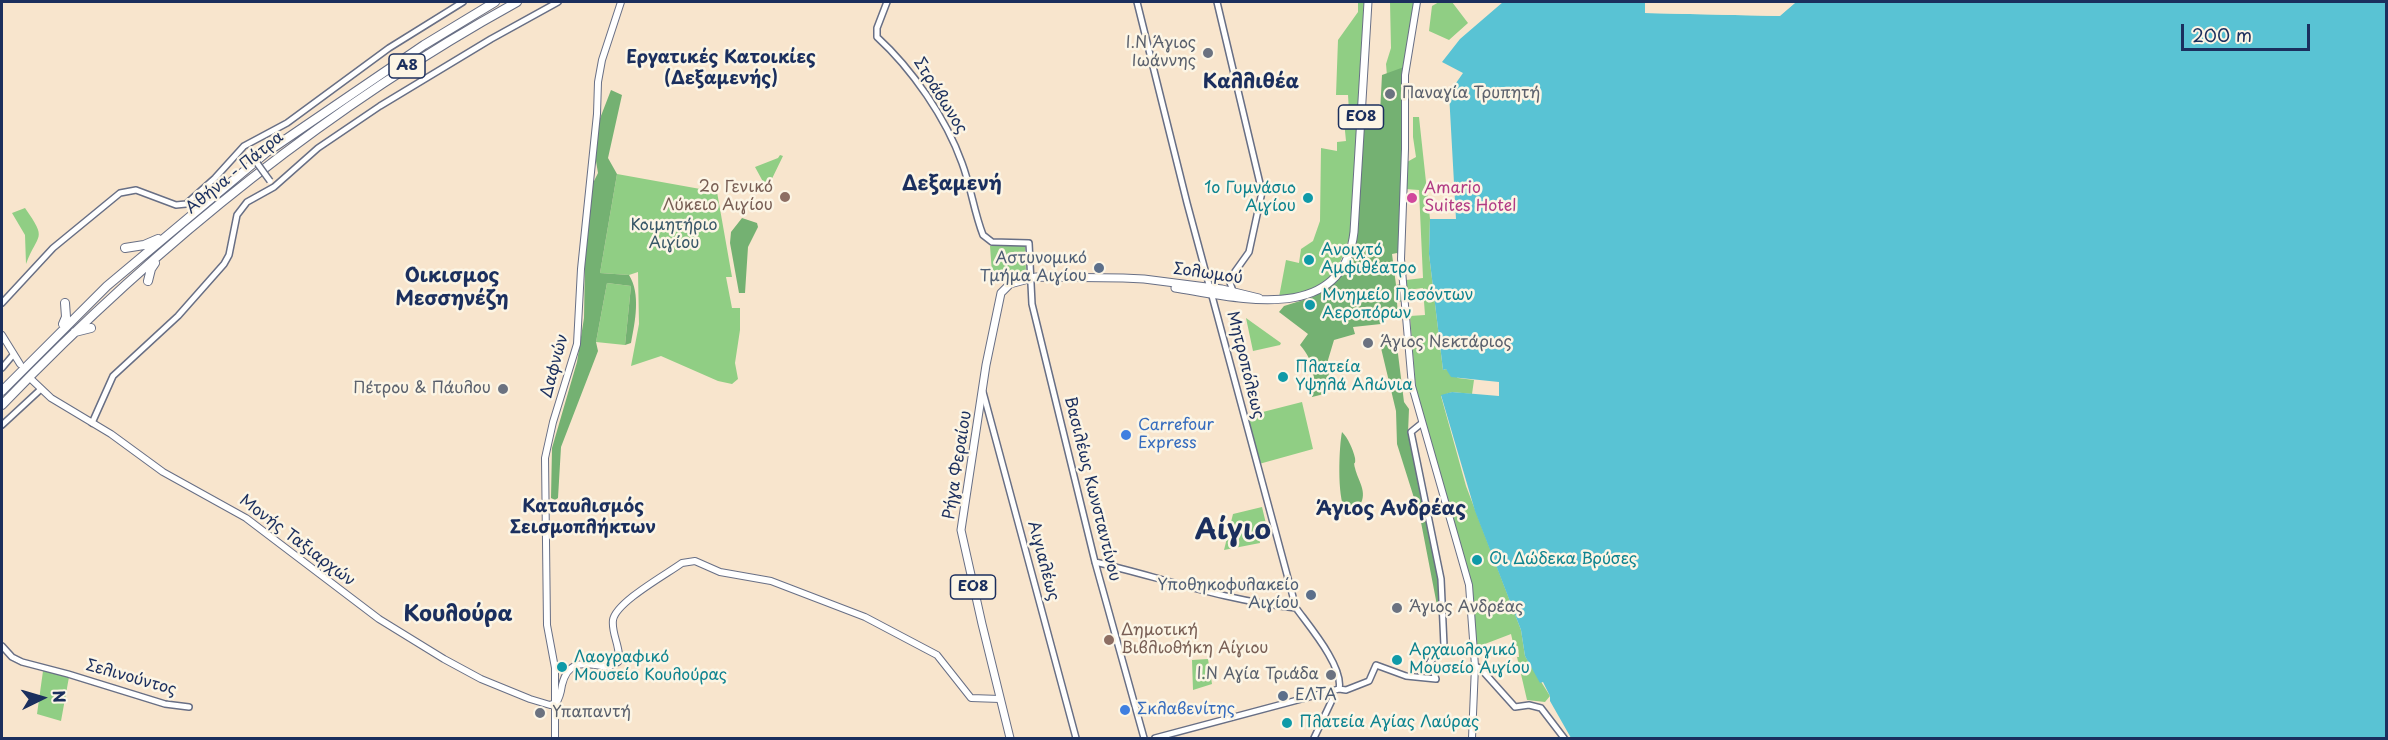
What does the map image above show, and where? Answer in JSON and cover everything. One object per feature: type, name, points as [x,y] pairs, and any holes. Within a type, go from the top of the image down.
[{"type":"highway","name":"Αθήνα - Πάτρα","points":[[2,391],[114,293],[267,152],[414,51],[495,2]]},
{"type":"highway","name":"Αθήνα - Πάτρα","points":[[179,231],[274,159],[390,77],[428,52],[517,2]]},
{"type":"highway","points":[[124,248],[150,243],[179,231]]},
{"type":"highway","points":[[148,281],[154,264],[179,231]]},
{"type":"highway","points":[[47,351],[66,321],[65,303]]},
{"type":"highway","points":[[47,351],[60,348],[75,332],[91,328]]},
{"type":"highway","name":"Αθήνα - Πάτρα","points":[[2,405],[47,351]]},
{"type":"main road","name":"Δαφνών","points":[[555,738],[555,668],[546,625],[545,458],[554,418],[577,344],[580,269],[597,114],[597,82],[621,2]]},
{"type":"main road","name":"Σολωμού","points":[[998,298],[1008,285],[1031,279],[1036,281],[1145,283],[1290,299],[1311,294],[1335,276],[1349,254],[1354,232],[1368,2]]},
{"type":"main road","points":[[1418,2],[1405,75],[1406,149],[1401,236],[1412,386],[1468,585],[1475,666],[1472,738]]},
{"type":"main road","points":[[1217,305],[1230,293]]},
{"type":"main road","name":"Ρήγα Φεραίου","points":[[998,298],[962,516],[962,534],[1011,738]]},
{"type":"main road","points":[[2,335],[20,364]]},
{"type":"main road","name":"Μονής Ταξιαρχών","points":[[32,380],[60,405],[130,446],[163,472],[246,518],[379,620],[481,679],[530,699],[550,705],[555,704]]},
{"type":"main road","points":[[555,704],[559,699],[566,675],[573,667],[586,663],[609,668],[618,662],[613,622],[620,608],[682,563],[689,561],[702,563],[720,572],[771,581],[866,617],[937,655],[971,698],[1000,699]]},
{"type":"street","points":[[2,303],[53,248],[120,193],[135,190],[176,205],[186,204],[215,178],[244,146],[287,123],[389,48],[463,2]]},
{"type":"street","points":[[92,423],[113,376],[178,316],[224,264],[229,255],[236,220],[244,205],[274,187],[318,148],[380,106],[537,12],[558,2]]},
{"type":"street","name":"Στράβωνος","points":[[886,2],[876,33],[878,38],[897,54],[947,129],[963,166],[983,235],[989,241],[1029,243]]},
{"type":"street","name":"Μητροπόλεως","points":[[1138,2],[1296,608],[1329,656],[1340,682],[1339,690]]},
{"type":"street","points":[[1217,2],[1261,186],[1249,252],[1229,280],[1230,293]]},
{"type":"street","points":[[244,146],[274,187]]},
{"type":"street","name":"Βασιλέως Κωνσταντίνου","points":[[1029,243],[1032,304],[1095,562],[1144,738]]},
{"type":"street","points":[[2,369],[13,355]]},
{"type":"street","points":[[2,425],[41,389]]},
{"type":"street","name":"Αιγιαλέως","points":[[982,391],[1076,738]]},
{"type":"street","points":[[1155,738],[1346,690],[1369,681],[1376,665],[1406,676],[1434,680],[1437,675],[1430,662],[1444,646],[1441,579],[1411,432],[1422,423]]},
{"type":"street","points":[[1095,562],[1180,583],[1210,594],[1296,608]]},
{"type":"street","name":"Σελινούντος","points":[[2,646],[12,657],[26,664],[69,674],[165,704],[189,707]]},
{"type":"street","points":[[1475,666],[1480,668],[1515,707],[1533,705],[1541,708],[1564,738]]},
{"type":"street","points":[[1314,738],[1333,698],[1331,692]]},
{"type":"green space","points":[[1358,2],[1364,2],[1350,235],[1341,261],[1331,277],[1308,292],[1279,297],[1286,260],[1299,263],[1301,249],[1313,241],[1320,221],[1321,148],[1337,151],[1337,142],[1346,141],[1343,111],[1349,111],[1348,95],[1336,95],[1338,40],[1358,12]]},
{"type":"green space","points":[[1390,2],[1415,2],[1404,71],[1387,76],[1386,64],[1391,48]]},
{"type":"green space","points":[[1439,2],[1452,2],[1468,23],[1449,40],[1429,31],[1432,6]]},
{"type":"green space","points":[[1404,67],[1401,109],[1401,259],[1397,253],[1392,254],[1396,285],[1402,284],[1404,301],[1397,302],[1398,316],[1381,320],[1381,324],[1353,327],[1355,334],[1334,340],[1328,360],[1329,381],[1324,387],[1324,394],[1312,397],[1313,370],[1300,345],[1308,334],[1279,312],[1284,306],[1313,297],[1328,287],[1341,273],[1354,218],[1365,114],[1380,113],[1382,75]]},
{"type":"green space","points":[[611,90],[622,95],[608,158],[617,174],[600,273],[629,275],[635,291],[635,317],[631,343],[625,345],[631,286],[607,283],[596,342],[598,351],[561,447],[558,498],[555,500],[551,498],[552,448],[577,362],[584,318],[585,263],[591,187],[598,173],[595,155],[599,121]]},
{"type":"green space","points":[[1413,117],[1419,117],[1430,219],[1429,254],[1443,370],[1446,369],[1458,378],[1474,380],[1472,394],[1452,392],[1441,396],[1466,486],[1521,630],[1525,656],[1550,696],[1545,702],[1527,700],[1517,657],[1519,657],[1518,646],[1514,647],[1511,634],[1477,647],[1469,574],[1416,392],[1410,316],[1425,315],[1423,288],[1407,290],[1406,280],[1423,278],[1419,190],[1405,189],[1407,162],[1416,157]]},
{"type":"green space","points":[[780,155],[783,156],[767,189],[755,167],[778,158]]},
{"type":"green space","name":"Κοιμητήριο Αιγίου","points":[[617,174],[717,192],[732,277],[726,277],[732,308],[740,308],[740,330],[735,363],[738,379],[732,384],[718,381],[661,356],[631,366],[639,324],[638,272],[629,275],[600,273]]},
{"type":"green space","points":[[25,208],[39,232],[26,264],[25,235],[12,213]]},
{"type":"green space","points":[[742,218],[757,223],[758,227],[748,247],[745,293],[739,293],[730,243],[731,232]]},
{"type":"green space","points":[[1025,245],[1026,272],[1002,282],[999,280],[999,273],[992,273],[990,246]]},
{"type":"green space","points":[[607,283],[631,286],[625,345],[596,342]]},
{"type":"green space","points":[[1246,318],[1281,343],[1280,345],[1253,351]]},
{"type":"green space","points":[[1387,338],[1397,346],[1404,402],[1409,409],[1408,433],[1439,580],[1442,621],[1440,621],[1420,517],[1397,444],[1396,411],[1381,348],[1382,342]]},
{"type":"green space","points":[[1302,402],[1313,449],[1259,464],[1247,416]]},
{"type":"green space","points":[[1342,432],[1353,451],[1354,464],[1363,496],[1360,505],[1345,509],[1342,503],[1340,483]]},
{"type":"green space","points":[[1262,507],[1268,532],[1259,534],[1260,543],[1224,550],[1233,514]]},
{"type":"green space","points":[[1208,659],[1212,684],[1193,690],[1192,660]]},
{"type":"green space","points":[[43,671],[69,677],[61,721],[37,714]]},
{"type":"water","points":[[1503,2],[1645,2],[1645,13],[1779,16],[1796,2],[2386,2],[2386,738],[1571,738],[1550,701],[1543,682],[1540,683],[1525,656],[1521,630],[1475,511],[1441,395],[1452,392],[1499,396],[1499,382],[1451,377],[1446,369],[1443,370],[1429,254],[1430,219],[1456,219],[1449,93],[1463,73],[1442,62],[1460,39]]},
{"type":"pier","points":[[1645,2],[1648,2],[1648,10],[1779,13],[1792,2],[1796,2],[1780,16],[1645,13]]},
{"type":"place","name":"Ι.Ν Άγιος Ιωάννης","points":[[1208,53]]},
{"type":"place","name":"Παναγία Τρυπητή","points":[[1390,94]]},
{"type":"place","name":"2ο Γενικό Λύκειο Αιγίου","points":[[785,197]]},
{"type":"place","name":"1ο Γυμνάσιο Αιγίου","points":[[1308,198]]},
{"type":"place","name":"Amario Suites Hotel","points":[[1412,198]]},
{"type":"place","name":"Aνοιχτό Aμφιθέατρο","points":[[1309,260]]},
{"type":"place","name":"Αστυνομικό Τμήμα Αιγίου","points":[[1099,268]]},
{"type":"place","name":"Μνημείο Πεσόντων Αεροπόρων","points":[[1310,305]]},
{"type":"place","name":"Άγιος Νεκτάριος","points":[[1368,343]]},
{"type":"place","name":"Πλατεία Υψηλά Αλώνια","points":[[1283,377]]},
{"type":"place","name":"Πέτρου & Πάυλου","points":[[503,389]]},
{"type":"place","name":"Carrefour Express","points":[[1126,435]]},
{"type":"place","name":"Οι Δώδεκα Βρύσες","points":[[1477,560]]},
{"type":"place","name":"Υποθηκοφυλακείο Αιγίου","points":[[1311,595]]},
{"type":"place","name":"Άγιος Ανδρέας","points":[[1397,608]]},
{"type":"place","name":"Δημοτική Βιβλιοθήκη Αίγιου","points":[[1109,640]]},
{"type":"place","name":"Αρχαιολογικό Μουσείο Αιγίου","points":[[1397,660]]},
{"type":"place","name":"Λαογραφικό Μουσείο Κουλούρας","points":[[562,667]]},
{"type":"place","name":"Ι.Ν Αγία Τριάδα","points":[[1331,675]]},
{"type":"place","name":"ΕΛΤΑ","points":[[1283,696]]},
{"type":"place","name":"Σκλαβενίτης","points":[[1125,710]]},
{"type":"place","name":"Υπαπαντή","points":[[540,713]]},
{"type":"place","name":"Πλατεία Αγίας Λαύρας","points":[[1287,723]]},
{"type":"district","name":"Εργατικές Κατοικίες (Δεξαμενής)","points":[[721,68]]},
{"type":"district","name":"Καλλιθέα","points":[[1251,82]]},
{"type":"district","name":"Δεξαμενή","points":[[952,184]]},
{"type":"district","name":"Οικισμος Μεσσηνέζη","points":[[452,288]]},
{"type":"district","name":"Άγιος Ανδρέας","points":[[1391,509]]},
{"type":"district","name":"Καταυλισμός Σεισμοπλήκτων","points":[[583,517]]},
{"type":"district","name":"Αίγιο","points":[[1233,531]]},
{"type":"district","name":"Κουλούρα","points":[[458,615]]}]
